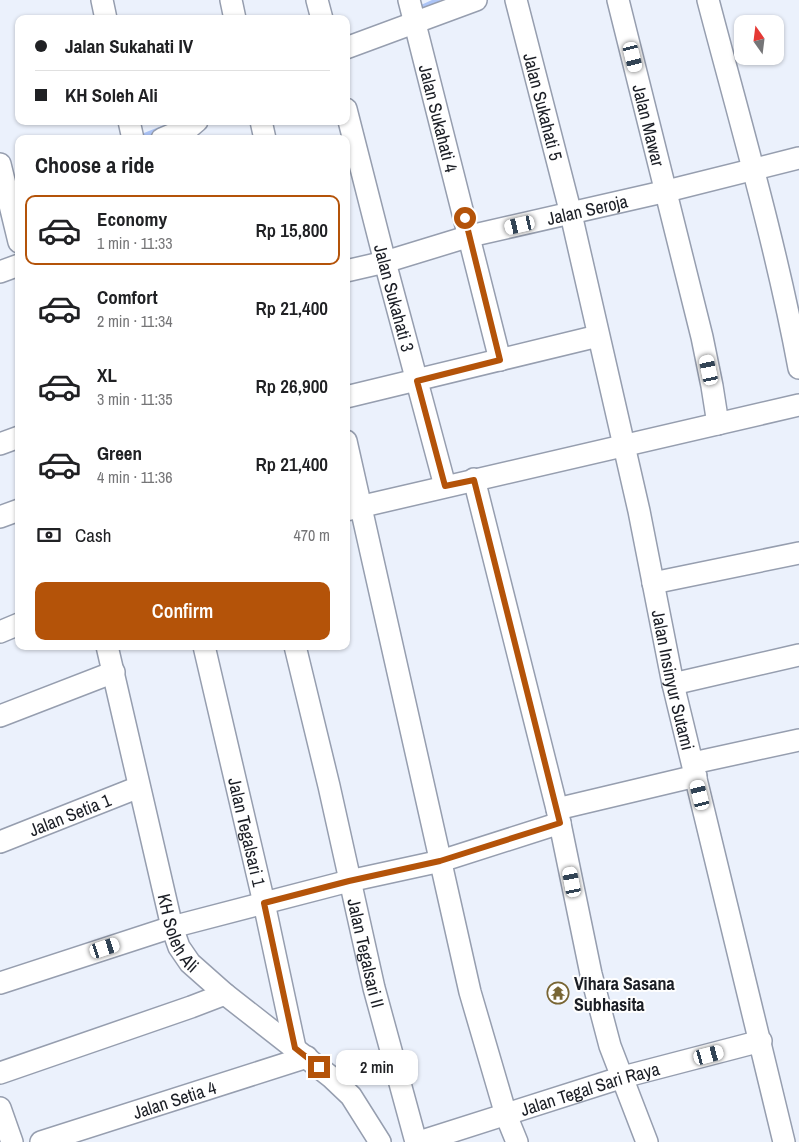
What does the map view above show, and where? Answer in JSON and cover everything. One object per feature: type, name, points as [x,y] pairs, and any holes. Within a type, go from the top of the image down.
[{"type":"street","points":[[102,0],[105,15]]},
{"type":"street","points":[[230,0],[234,15]]},
{"type":"street","points":[[318,0],[321,15]]},
{"type":"street","points":[[350,46],[412,12],[476,0]]},
{"type":"street","name":"Jalan Sukahati 5","points":[[516,0],[571,214]]},
{"type":"street","name":"Jalan Mawar","points":[[618,0],[702,337],[718,424]]},
{"type":"street","points":[[708,0],[770,234],[787,305],[799,368]]},
{"type":"street","name":"Jalan Sukahati 4","points":[[412,12],[500,360]]},
{"type":"street","name":"Jalan Sukahati 3","points":[[350,124],[445,486]]},
{"type":"street","points":[[171,135],[192,125]]},
{"type":"street","name":"Jalan Seroja","points":[[350,270],[385,262],[470,236],[571,214],[799,158]]},
{"type":"street","points":[[0,164],[15,226]]},
{"type":"street","name":"Jalan Insinyur Sutami","points":[[571,214],[639,511],[673,684],[784,1142]]},
{"type":"street","points":[[0,272],[15,266]]},
{"type":"street","points":[[350,396],[598,336]]},
{"type":"street","points":[[354,508],[799,405]]},
{"type":"street","points":[[0,444],[15,438]]},
{"type":"street","points":[[350,474],[354,508],[470,992],[506,1115],[517,1142]]},
{"type":"street","points":[[474,480],[559,816],[591,974],[610,1046],[624,1077],[648,1142]]},
{"type":"street","points":[[0,517],[15,511]]},
{"type":"street","points":[[653,583],[799,552]]},
{"type":"street","points":[[0,632],[15,626]]},
{"type":"street","name":"KH Soleh Ali","points":[[108,650],[172,927],[179,947],[185,957],[225,994],[331,1077],[351,1096],[380,1142]]},
{"type":"street","name":"Jalan Tegalsari 1","points":[[205,650],[301,1053]]},
{"type":"street","name":"Jalan Tegalsari II","points":[[296,650],[329,786],[374,988],[417,1142]]},
{"type":"street","points":[[673,684],[799,655]]},
{"type":"street","points":[[0,716],[114,672]]},
{"type":"street","points":[[0,983],[172,927],[349,881],[440,861],[559,816],[695,769],[799,740]]},
{"type":"street","name":"Jalan Setia 1","points":[[0,842],[139,787]]},
{"type":"street","points":[[0,1073],[182,1011],[225,994]]},
{"type":"street","name":"Jalan Tegal Sari Raya","points":[[417,1142],[624,1077],[760,1041]]},
{"type":"street","name":"Jalan Setia 4","points":[[41,1142],[301,1053]]},
{"type":"street","points":[[0,1108],[12,1142]]},
{"type":"waterway","points":[[416,10],[438,0]]},
{"type":"waterway","points":[[146,135],[163,128]]},
{"type":"place","name":"Vihara Sasana Subhasita","points":[[558,993]]},
{"type":"route","points":[[319,1067],[295,1048],[264,903],[349,881],[440,861],[560,823],[474,480],[445,486],[417,381],[500,360],[465,218]]}]
